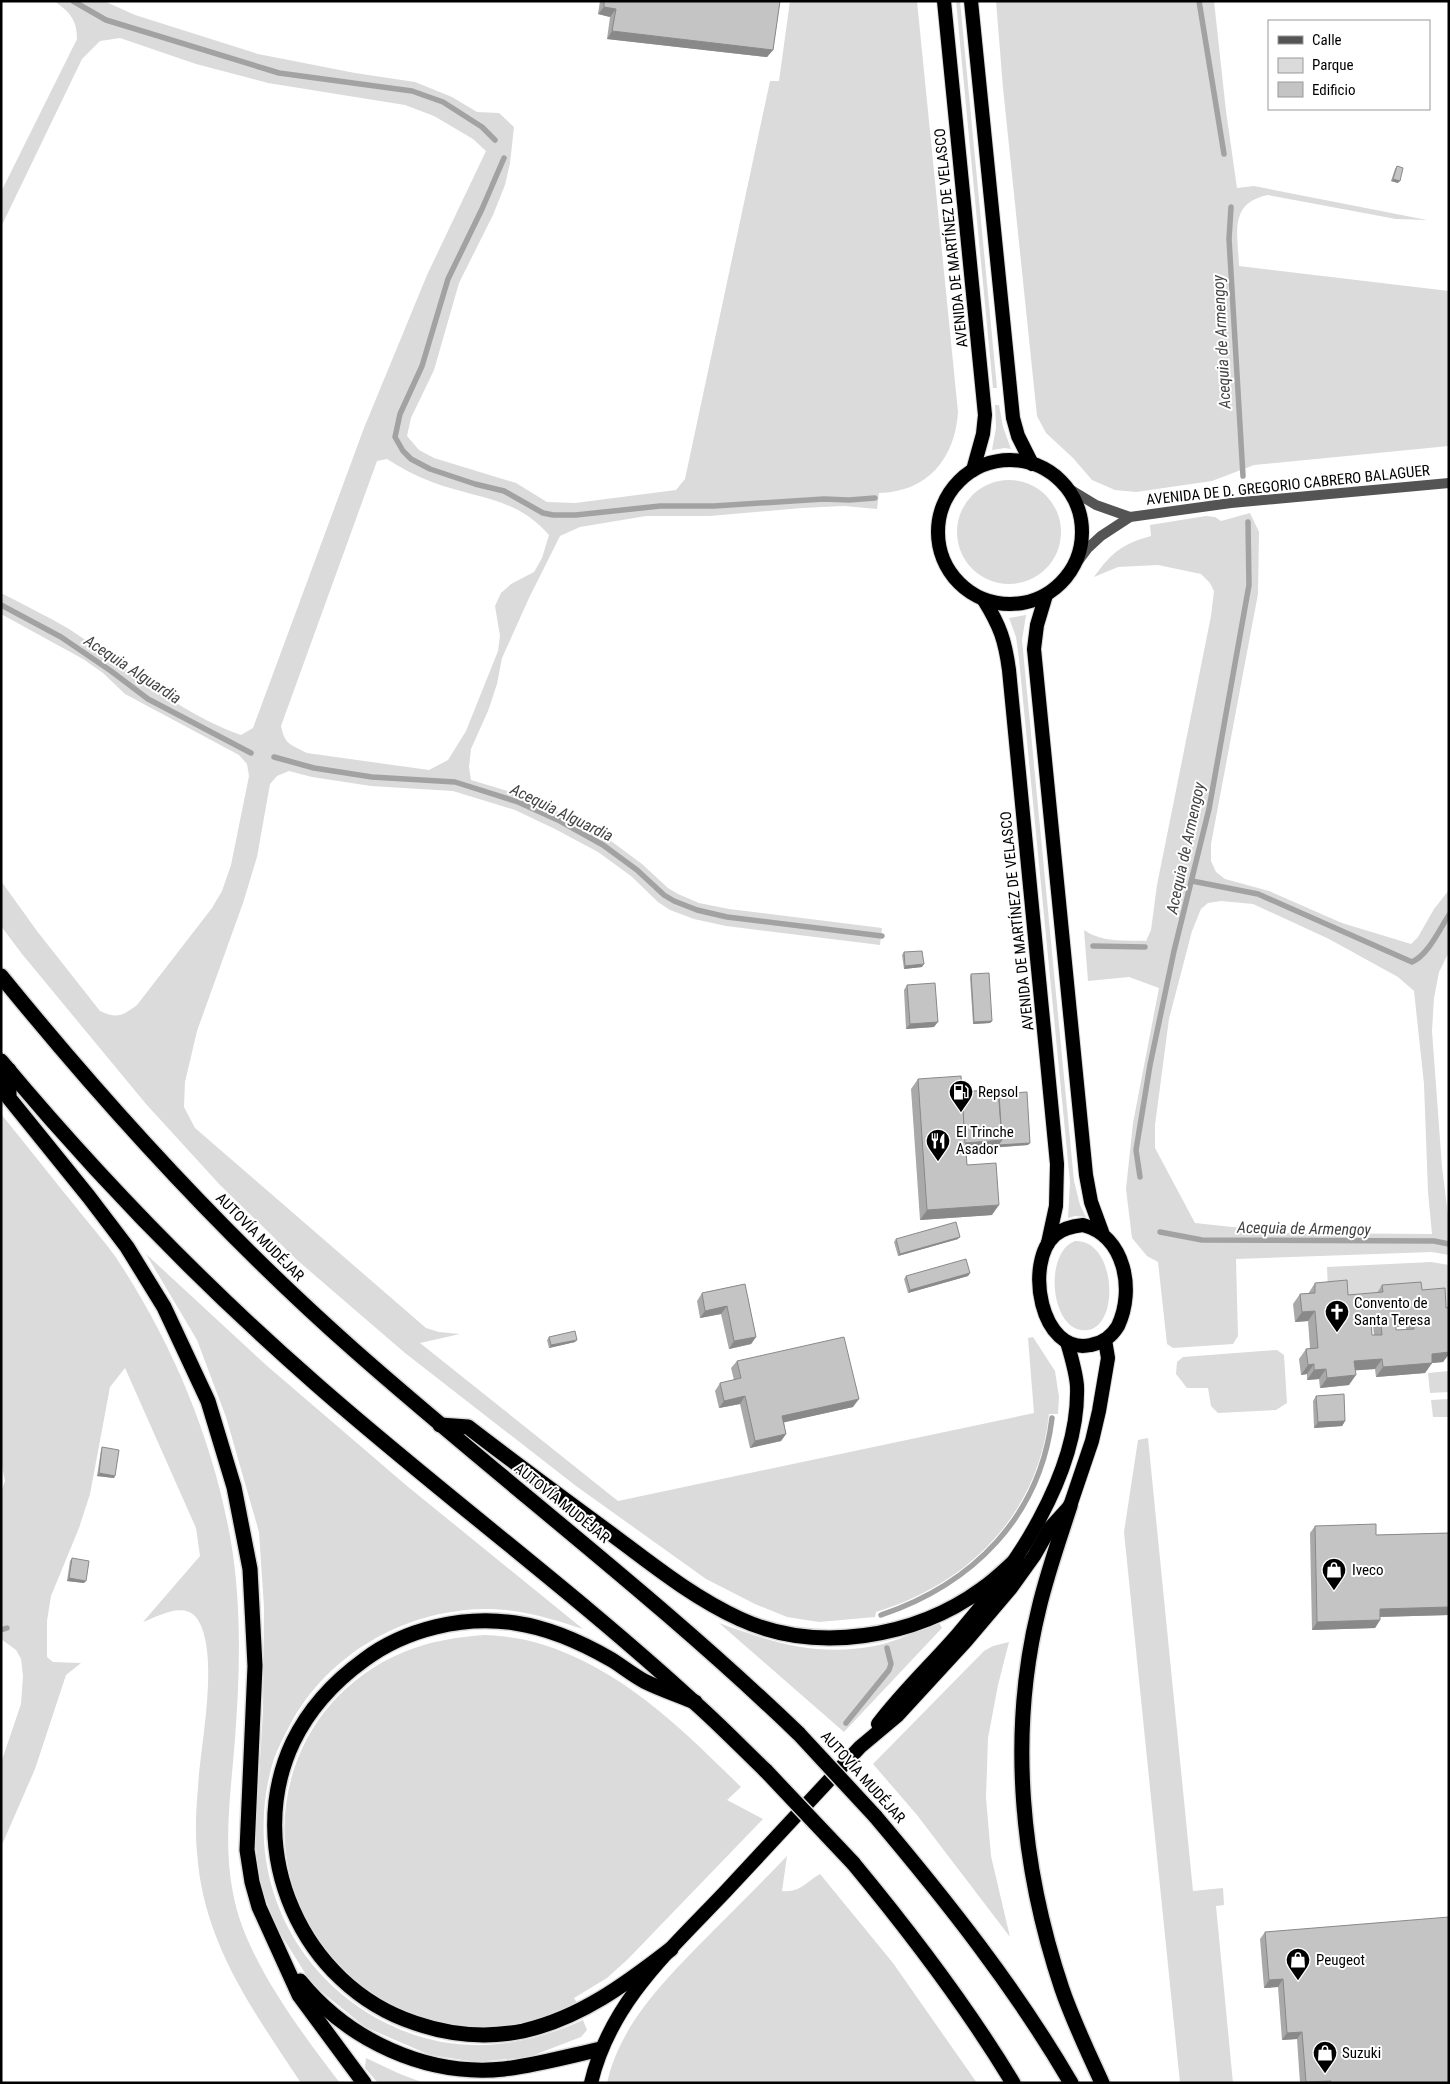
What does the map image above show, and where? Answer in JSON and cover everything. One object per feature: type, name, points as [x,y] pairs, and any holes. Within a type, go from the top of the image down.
[{"type":"highway","name":"AVENIDA DE MARTÍNEZ DE VELASCO","points":[[944,1],[984,398],[984,424],[973,470]]},
{"type":"highway","points":[[972,1],[1013,418],[1018,436],[1032,464]]},
{"type":"highway","points":[[1008,460],[1032,464],[1044,469],[1064,485],[1078,509],[1081,522],[1079,550],[1067,576],[1046,595],[1009,605],[984,600],[973,595],[954,578],[941,556],[938,528],[945,501],[952,489],[973,470],[990,463],[1008,460]]},
{"type":"highway","points":[[1046,595],[1035,636],[1035,658],[1086,1175],[1091,1202],[1102,1232]]},
{"type":"highway","name":"AVENIDA DE MARTÍNEZ DE VELASCO","points":[[984,600],[998,623],[1005,643],[1010,680],[1057,1164],[1056,1206],[1048,1243]]},
{"type":"highway","name":"AUTOVÍA MUDÉJAR","points":[[1,976],[92,1085],[182,1184],[248,1252],[318,1318],[440,1425],[649,1598],[721,1661],[799,1734],[875,1816],[920,1869],[980,1946],[1034,2024],[1071,2083]]},
{"type":"highway","points":[[5,1066],[108,1183],[205,1282],[268,1341],[403,1458],[695,1702],[766,1771],[853,1863],[916,1942],[975,2022],[1012,2083]]},
{"type":"highway","points":[[5,1066],[9,1098],[111,1226],[164,1307],[194,1368],[220,1436],[243,1528],[250,1570],[255,1666],[247,1850],[259,1907],[299,1995],[364,2083]]},
{"type":"highway","points":[[1083,1225],[1102,1232],[1117,1251],[1123,1269],[1126,1289],[1120,1321],[1105,1340],[1088,1346],[1078,1346],[1058,1336],[1051,1327],[1042,1301],[1040,1267],[1048,1243],[1055,1235],[1073,1226],[1083,1225]]},
{"type":"highway","points":[[1102,2083],[1063,1990],[1042,1921],[1028,1847],[1022,1780],[1022,1724],[1031,1648],[1038,1609],[1092,1441],[1099,1411],[1108,1358],[1105,1340]]},
{"type":"highway","points":[[860,1748],[890,1708],[974,1615],[1016,1560],[1050,1498],[1070,1440],[1077,1406],[1077,1384],[1067,1342]]},
{"type":"highway","points":[[440,1425],[468,1427],[702,1599],[742,1620],[781,1633],[840,1638],[892,1631],[937,1614],[962,1602],[982,1590],[1016,1560]]},
{"type":"highway","points":[[592,2083],[601,2049],[633,1993],[671,1949],[860,1748],[897,1716],[966,1641],[1011,1588],[1034,1556],[1050,1528],[1070,1506]]},
{"type":"highway","points":[[671,1949],[627,1983],[586,2008],[551,2023],[522,2031],[492,2035],[462,2034],[432,2029],[403,2020],[376,2006],[346,1984],[329,1968],[310,1944],[295,1918],[284,1890],[277,1860],[274,1830],[276,1800],[282,1770],[293,1742],[308,1716],[326,1693],[347,1672],[371,1654],[398,1640],[425,1630],[454,1623],[513,1622],[542,1628],[570,1638],[615,1662],[644,1681],[695,1702]]},
{"type":"highway","points":[[285,1962],[312,1996],[328,2010],[368,2039],[409,2058],[473,2070],[502,2069],[530,2065],[601,2049]]},
{"type":"street","name":"AVENIDA DE D. GREGORIO CABRERO BALAGUER","points":[[1067,576],[1088,548],[1101,536],[1130,517],[1231,503],[1449,483]]},
{"type":"street","name":"AVENIDA DE D. GREGORIO CABRERO BALAGUER","points":[[1064,485],[1096,505],[1130,517]]},
{"type":"green space","points":[[54,1],[104,1],[135,15],[258,54],[355,73],[415,82],[452,97],[477,112],[499,113],[514,127],[510,163],[505,185],[493,215],[459,283],[434,370],[411,418],[407,436],[419,450],[434,458],[516,483],[547,502],[575,503],[676,490],[685,479],[770,81],[779,81],[790,1],[917,1],[958,412],[956,429],[945,458],[925,479],[912,486],[896,491],[879,493],[877,509],[844,506],[710,516],[646,516],[580,527],[560,536],[502,658],[497,684],[488,711],[471,749],[469,767],[471,780],[521,795],[563,814],[607,838],[678,894],[699,903],[729,909],[882,928],[880,945],[726,926],[694,919],[670,910],[658,902],[631,876],[598,852],[515,810],[453,791],[371,786],[312,777],[289,771],[277,776],[270,784],[257,857],[243,903],[197,1031],[185,1082],[184,1107],[195,1128],[426,1328],[439,1332],[460,1334],[420,1343],[618,1501],[1034,1413],[1028,1338],[1033,1337],[1055,1371],[1059,1397],[1058,1414],[1049,1414],[1043,1450],[1031,1483],[1014,1513],[994,1540],[969,1563],[941,1583],[910,1600],[876,1612],[875,1617],[819,1622],[787,1617],[755,1604],[706,1579],[576,1486],[405,1353],[297,1260],[220,1185],[146,1104],[1,926],[1,881],[37,931],[100,1011],[116,1016],[127,1012],[137,1005],[212,908],[222,891],[231,865],[249,776],[247,764],[239,755],[125,694],[103,673],[83,659],[1,614],[1,593],[69,629],[152,687],[218,726],[241,735],[253,728],[364,428],[427,275],[486,151],[473,139],[434,116],[405,105],[268,83],[196,64],[120,38],[100,41],[82,59],[1,227],[1,192],[77,39],[76,27],[72,17]],"holes":[[[387,459],[432,482],[509,506],[536,522],[549,535],[542,558],[534,572],[511,584],[501,593],[495,606],[500,636],[498,651],[466,731],[448,760],[429,770],[307,753],[292,746],[287,741],[281,726],[377,461]]]},
{"type":"green space","points":[[956,1],[960,1],[997,388],[993,388]]},
{"type":"green space","points":[[996,1],[1214,1],[1226,111],[1237,188],[1254,186],[1427,220],[1396,219],[1268,195],[1255,199],[1246,205],[1241,213],[1237,232],[1239,266],[1449,291],[1449,446],[1254,465],[1212,481],[1136,492],[1115,490],[1092,480],[1073,458],[1046,433],[1037,416],[1003,88]]},
{"type":"green space","points":[[995,405],[999,405],[1003,427],[1011,449],[992,450],[996,428]]},
{"type":"green space","points":[[1009,480],[1029,484],[1046,495],[1057,512],[1061,532],[1057,552],[1046,569],[1029,580],[1009,584],[989,580],[972,569],[961,552],[957,532],[961,512],[972,495],[989,484]]},
{"type":"green space","points":[[1250,513],[1259,532],[1258,594],[1211,844],[1211,861],[1216,872],[1225,879],[1269,891],[1342,923],[1411,944],[1418,937],[1434,909],[1449,890],[1449,952],[1439,972],[1434,998],[1432,1031],[1442,1167],[1449,1223],[1449,1255],[1432,1252],[1236,1259],[1238,1336],[1233,1344],[1173,1348],[1167,1344],[1158,1262],[1147,1256],[1132,1238],[1126,1189],[1133,1123],[1159,988],[1129,977],[1088,981],[1084,930],[1106,939],[1146,941],[1151,930],[1157,885],[1211,616],[1214,591],[1210,583],[1201,574],[1158,565],[1118,567],[1094,577],[1106,561],[1118,550],[1132,542],[1151,536],[1150,525],[1206,516],[1215,517],[1221,521]],"holes":[[[1221,901],[1253,904],[1329,939],[1398,977],[1414,991],[1424,1084],[1428,1192],[1432,1234],[1288,1233],[1195,1223],[1155,1148],[1155,1125],[1169,1019],[1192,931],[1201,909],[1208,903]]]},
{"type":"green space","points":[[1026,615],[1022,640],[1074,1181],[1080,1205],[1086,1217],[1075,1216],[1068,1218],[1070,1182],[1019,659],[1016,637],[1009,618]]},
{"type":"green space","points":[[1,1114],[115,1256],[154,1321],[171,1355],[187,1390],[200,1426],[222,1499],[230,1536],[237,1587],[238,1688],[228,1836],[233,1893],[239,1917],[261,1968],[308,2041],[340,2083],[301,2083],[246,1998],[219,1944],[209,1915],[201,1884],[196,1828],[199,1770],[208,1678],[208,1656],[204,1636],[198,1620],[187,1611],[180,1610],[164,1613],[143,1622],[200,1556],[196,1528],[125,1368],[110,1387],[90,1494],[79,1528],[51,1596],[47,1621],[47,1657],[53,1662],[81,1663],[66,1675],[35,1769],[1,1847],[1,1763],[21,1704],[23,1676],[21,1659],[16,1650],[1,1639],[1,1492],[5,1481],[1,1462]]},
{"type":"green space","points":[[1075,1241],[1088,1244],[1099,1253],[1109,1282],[1109,1299],[1106,1313],[1099,1324],[1088,1330],[1075,1328],[1066,1320],[1059,1308],[1055,1292],[1055,1276],[1058,1261],[1065,1249]]},
{"type":"green space","points":[[146,1254],[266,1365],[407,1486],[583,1629],[546,1618],[508,1610],[482,1609],[453,1612],[424,1618],[397,1628],[371,1641],[347,1657],[326,1676],[307,1698],[282,1740],[271,1769],[264,1808],[264,1846],[271,1883],[283,1918],[302,1950],[325,1979],[354,2004],[388,2024],[412,2034],[437,2041],[486,2045],[535,2037],[583,2020],[587,2030],[581,2037],[529,2057],[476,2062],[430,2055],[365,2027],[312,1984],[278,1930],[260,1884],[255,1839],[263,1712],[264,1607],[259,1532],[226,1417],[197,1340]]},
{"type":"green space","points":[[1431,1262],[1449,1265],[1449,1317],[1328,1291],[1327,1267]]},
{"type":"green space","points":[[1277,1350],[1284,1355],[1287,1403],[1276,1410],[1218,1413],[1211,1406],[1208,1388],[1187,1388],[1176,1374],[1177,1362],[1183,1357]]},
{"type":"green space","points":[[1449,1371],[1449,1392],[1430,1393],[1428,1373]]},
{"type":"green space","points":[[1449,1399],[1449,1417],[1433,1417],[1431,1400]]},
{"type":"green space","points":[[1148,1438],[1193,1891],[1223,1888],[1224,1905],[1216,1906],[1233,2083],[1180,2083],[1124,1532],[1138,1440]]},
{"type":"green space","points":[[938,1621],[942,1628],[844,1732],[719,1623],[776,1642],[814,1649],[833,1650],[853,1649],[890,1642]]},
{"type":"green space","points":[[485,1635],[527,1640],[541,1644],[570,1655],[624,1685],[673,1723],[741,1787],[727,1800],[763,1819],[628,1959],[607,1978],[574,1998],[577,2003],[520,2023],[472,2026],[456,2025],[424,2018],[394,2006],[363,1987],[337,1963],[315,1935],[299,1903],[288,1865],[284,1828],[288,1791],[299,1756],[316,1723],[340,1695],[369,1670],[404,1652],[444,1640]]},
{"type":"green space","points":[[1009,1642],[998,1685],[988,1738],[986,1798],[991,1856],[1010,1937],[917,1815],[873,1764],[984,1651],[993,1646]]},
{"type":"green space","points":[[787,1856],[782,1891],[798,1889],[820,1874],[893,1963],[977,2083],[607,2083],[623,2039],[649,2001],[679,1965]]},
{"type":"green space","points":[[366,2058],[424,2083],[378,2083],[365,2068]]},
{"type":"building","points":[[604,1],[780,1],[773,50],[612,31],[616,9],[604,7]]},
{"type":"building","points":[[1397,166],[1403,168],[1400,181],[1393,179]]},
{"type":"building","points":[[922,951],[924,964],[905,966],[904,952]]},
{"type":"building","points":[[989,973],[992,1021],[974,1022],[971,974]]},
{"type":"building","points":[[935,983],[938,1022],[910,1024],[907,985]]},
{"type":"building","name":"El Trinche Asador","points":[[961,1076],[967,1165],[996,1163],[999,1205],[927,1210],[918,1079]]},
{"type":"building","points":[[998,1089],[1002,1140],[965,1143],[962,1092]]},
{"type":"building","points":[[1027,1092],[1030,1143],[998,1145],[1002,1140],[999,1094]]},
{"type":"building","points":[[956,1222],[960,1237],[900,1254],[896,1239]]},
{"type":"building","points":[[966,1259],[970,1273],[910,1290],[906,1276]]},
{"type":"building","name":"Convento de Santa Teresa","points":[[1347,1280],[1348,1295],[1383,1292],[1382,1285],[1421,1282],[1422,1290],[1445,1288],[1446,1308],[1449,1307],[1449,1352],[1432,1354],[1432,1363],[1383,1367],[1382,1359],[1354,1361],[1356,1375],[1327,1378],[1326,1369],[1314,1370],[1314,1364],[1308,1365],[1306,1349],[1318,1348],[1315,1311],[1302,1312],[1300,1294],[1315,1293],[1315,1283]],"holes":[[[1380,1315],[1382,1335],[1372,1335],[1371,1316]],[[1413,1316],[1414,1329],[1396,1330],[1396,1317]]]},
{"type":"building","points":[[745,1284],[756,1337],[734,1341],[727,1306],[705,1311],[702,1293]]},
{"type":"building","points":[[575,1331],[577,1340],[551,1345],[549,1337]]},
{"type":"building","points":[[844,1337],[859,1399],[782,1416],[786,1434],[755,1441],[745,1396],[724,1401],[720,1383],[741,1378],[737,1361]]},
{"type":"building","points":[[1344,1394],[1345,1421],[1318,1422],[1316,1396]]},
{"type":"building","points":[[102,1447],[119,1450],[115,1476],[99,1473]]},
{"type":"building","points":[[1376,1524],[1376,1535],[1449,1533],[1449,1607],[1380,1609],[1380,1620],[1317,1622],[1315,1526]]},
{"type":"building","points":[[72,1558],[89,1561],[86,1581],[69,1578]]},
{"type":"building","points":[[1449,1917],[1449,2083],[1306,2082],[1302,2032],[1287,2033],[1283,1979],[1269,1980],[1265,1932]]},
{"type":"waterway","points":[[73,1],[106,20],[279,73],[412,91],[443,102],[482,127],[495,140]]},
{"type":"waterway","name":"Acequia de Armengoy","points":[[1199,1],[1224,154]]},
{"type":"waterway","points":[[504,158],[448,279],[422,366],[400,414],[395,437],[403,451],[411,459],[430,469],[475,484],[504,491],[543,513],[553,515],[576,515],[660,506],[714,506],[824,499],[875,498]]},
{"type":"waterway","name":"Acequia de Armengoy","points":[[1231,207],[1229,239],[1243,476]]},
{"type":"waterway","name":"Acequia de Armengoy","points":[[1140,1177],[1136,1150],[1150,1065],[1174,951],[1209,809],[1249,585],[1248,522]]},
{"type":"waterway","name":"Acequia Alguardia","points":[[1,605],[61,637],[148,699],[251,753]]},
{"type":"waterway","name":"Acequia Alguardia","points":[[274,757],[314,768],[372,777],[455,782],[518,802],[560,821],[603,845],[637,870],[664,895],[697,910],[727,917],[882,936]]},
{"type":"waterway","points":[[1192,881],[1258,894],[1412,962],[1418,959],[1428,948],[1449,915]]},
{"type":"waterway","points":[[1093,946],[1145,947]]},
{"type":"waterway","name":"Acequia de Armengoy","points":[[1160,1232],[1202,1240],[1434,1241],[1449,1244]]},
{"type":"waterway","points":[[881,1615],[914,1602],[945,1585],[972,1565],[996,1542],[1017,1516],[1033,1486],[1045,1454],[1052,1418]]},
{"type":"waterway","points":[[1,1630],[7,1628]]},
{"type":"waterway","points":[[846,1723],[889,1670],[891,1664],[887,1648]]},
{"type":"place","name":"Repsol","points":[[961,1113]]},
{"type":"place","name":"El Trinche Asador","points":[[938,1162]]},
{"type":"place","name":"Convento de Santa Teresa","points":[[1337,1333]]},
{"type":"place","name":"Iveco","points":[[1334,1591]]},
{"type":"place","name":"Peugeot","points":[[1298,1981]]},
{"type":"place","name":"Suzuki","points":[[1325,2074]]}]
